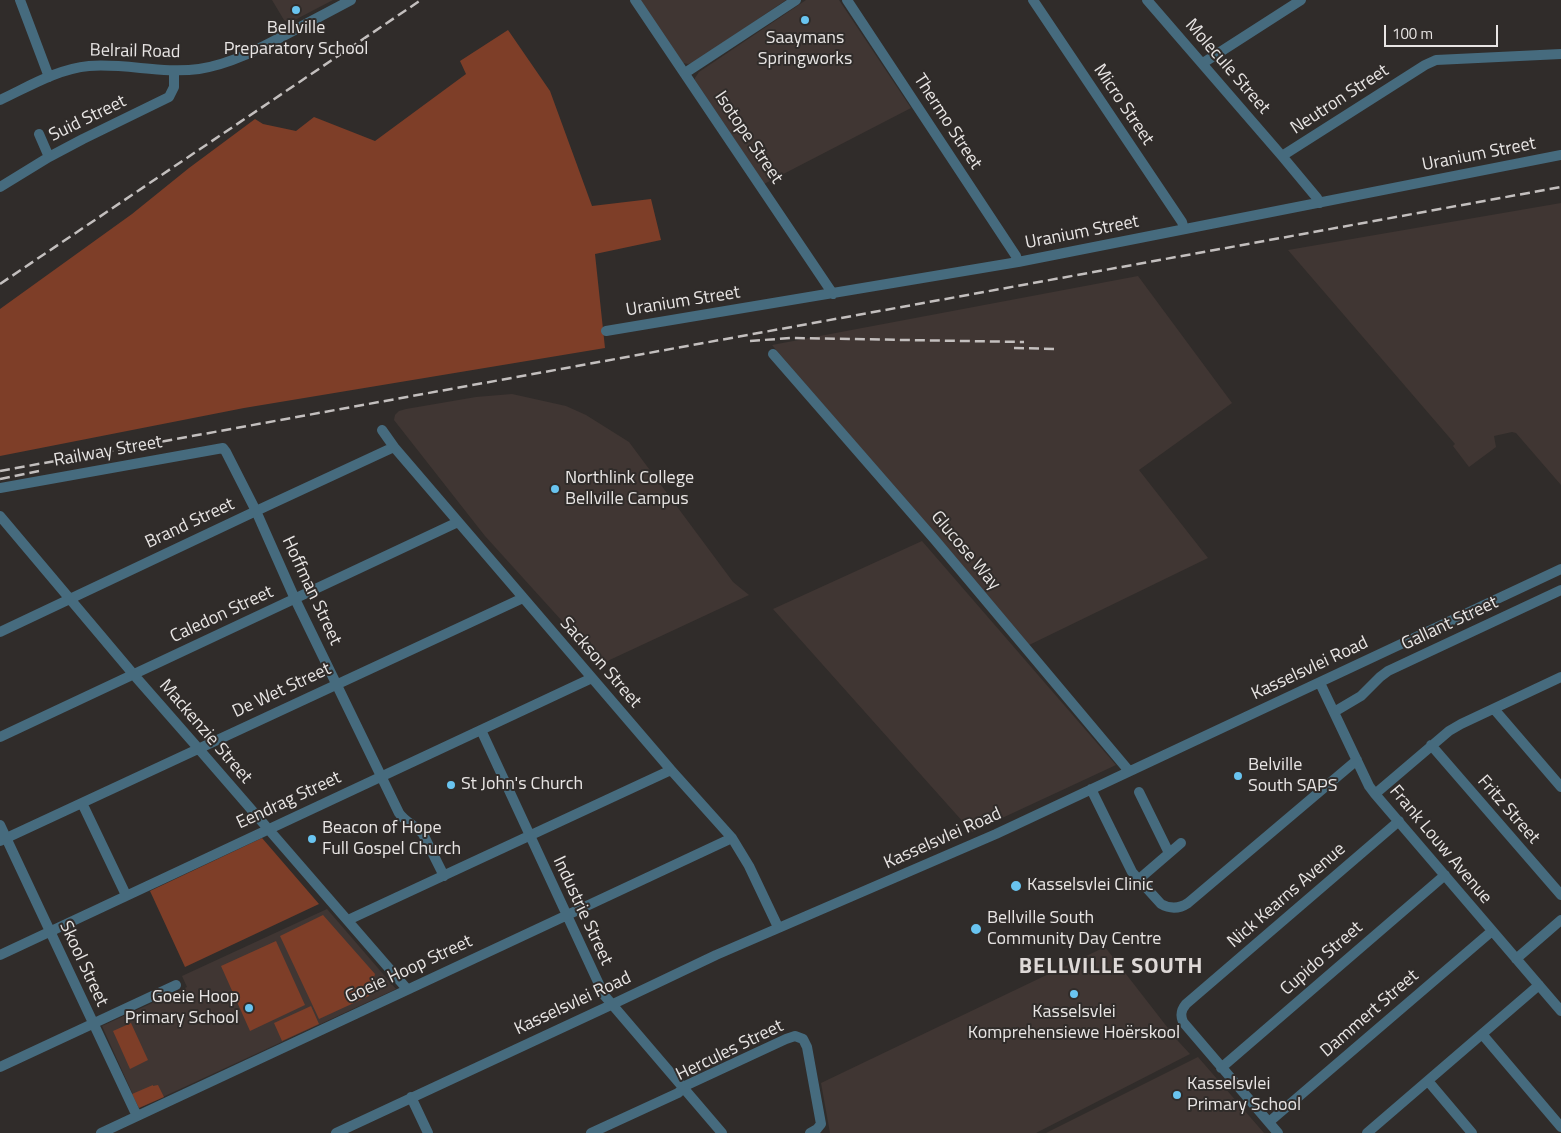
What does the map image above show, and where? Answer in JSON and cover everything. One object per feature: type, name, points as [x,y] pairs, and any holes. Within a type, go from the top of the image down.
[{"type":"street","points":[[20,0],[49,78]]},
{"type":"street","name":"Belrail Road","points":[[0,100],[69,70],[91,66],[174,71],[213,66],[242,56],[351,0]]},
{"type":"street","name":"Isotope Street","points":[[636,0],[833,294]]},
{"type":"street","points":[[685,73],[796,0]]},
{"type":"street","name":"Thermo Street","points":[[847,0],[1016,256],[1018,262]]},
{"type":"street","name":"Micro Street","points":[[1033,0],[1182,222],[1184,229]]},
{"type":"street","name":"Molecule Street","points":[[1147,0],[1282,156],[1320,203]]},
{"type":"street","points":[[1202,63],[1301,0]]},
{"type":"street","name":"Neutron Street","points":[[1282,156],[1424,65],[1436,60],[1561,54]]},
{"type":"street","name":"Suid Street","points":[[0,187],[49,157],[168,98],[174,87],[174,71]]},
{"type":"street","points":[[39,134],[49,157]]},
{"type":"street","name":"Uranium Street","points":[[606,331],[1018,262],[1561,155]]},
{"type":"street","name":"Glucose Way","points":[[772,354],[934,540],[1129,771]]},
{"type":"street","name":"Sackson Street","points":[[382,430],[394,447],[458,522],[671,770],[732,838],[747,862],[778,927]]},
{"type":"street","name":"Brand Street","points":[[0,632],[394,447]]},
{"type":"street","name":"Hoffman Street","points":[[223,448],[256,511],[295,599],[399,813],[423,834],[444,876]]},
{"type":"street","name":"Railway Street","points":[[0,488],[223,448]]},
{"type":"street","name":"Mackenzie Street","points":[[0,516],[4,526],[407,990]]},
{"type":"street","name":"Caledon Street","points":[[0,737],[458,522]]},
{"type":"street","name":"Kasselsvlei Road","points":[[336,1133],[778,927],[948,856],[1092,790],[1561,569]]},
{"type":"street","name":"Gallant Street","points":[[1334,712],[1361,696],[1380,676],[1388,671],[1561,590]]},
{"type":"street","name":"De Wet Street","points":[[3,840],[524,598]]},
{"type":"street","points":[[1375,794],[1431,745],[1461,724],[1561,677]]},
{"type":"street","name":"Eendrag Street","points":[[0,954],[592,678]]},
{"type":"street","name":"Frank Louw Avenue","points":[[1320,682],[1375,794],[1561,1011]]},
{"type":"street","points":[[1494,709],[1561,787]]},
{"type":"street","name":"Industrie Street","points":[[480,730],[604,996],[722,1133]]},
{"type":"street","name":"Fritz Street","points":[[1431,745],[1561,895]]},
{"type":"street","points":[[1092,790],[1124,859],[1138,880],[1161,904],[1174,908],[1184,905],[1357,760]]},
{"type":"street","points":[[348,920],[671,770]]},
{"type":"street","points":[[1139,792],[1169,853]]},
{"type":"street","points":[[82,803],[126,895]]},
{"type":"street","name":"Nick Kearns Avenue","points":[[1278,1133],[1182,1022],[1182,1009],[1399,821]]},
{"type":"street","name":"Skool Street","points":[[0,825],[3,840],[50,930],[137,1116]]},
{"type":"street","name":"Goeie Hoop Street","points":[[101,1133],[732,838]]},
{"type":"street","points":[[1138,880],[1181,843]]},
{"type":"street","name":"Cupido Street","points":[[1221,1068],[1445,875]]},
{"type":"street","points":[[1516,959],[1561,920]]},
{"type":"street","name":"Dammert Street","points":[[1268,1122],[1492,931]]},
{"type":"street","points":[[0,1067],[176,985]]},
{"type":"street","points":[[1374,1131],[1428,1081],[1539,985]]},
{"type":"street","points":[[1482,1034],[1561,1127]]},
{"type":"street","name":"Hercules Street","points":[[591,1133],[678,1093],[687,1085],[795,1036],[803,1039],[807,1047],[821,1124],[810,1133]]},
{"type":"street","points":[[1428,1081],[1472,1133]]},
{"type":"street","points":[[411,1098],[428,1133]]},
{"type":"shaded area","name":"Bellville Preparatory School","points":[[272,0],[333,0],[289,23],[284,20]]},
{"type":"shaded area","points":[[639,0],[786,0],[693,63],[688,64],[683,63]]},
{"type":"shaded area","points":[[806,0],[839,0],[911,108],[764,184],[695,78],[699,72]]},
{"type":"shaded area","points":[[508,30],[550,91],[592,206],[651,199],[661,240],[595,254],[605,348],[244,408],[0,456],[0,309],[132,214],[189,168],[255,119],[263,124],[296,131],[314,117],[375,141],[466,74],[460,61]]},
{"type":"shaded area","points":[[1561,203],[1561,485],[1516,433],[1512,432],[1494,436],[1496,447],[1469,467],[1453,446],[1455,444],[1288,250]]},
{"type":"shaded area","points":[[1138,276],[1232,403],[1139,470],[1208,558],[1027,646],[942,543],[772,345]]},
{"type":"shaded area","name":"Northlink College Bellville Campus","points":[[512,394],[566,406],[586,415],[629,442],[733,582],[749,595],[601,664],[485,536],[394,420],[395,415],[399,411],[406,409],[476,397]]},
{"type":"shaded area","points":[[922,541],[1116,765],[972,832],[773,609]]},
{"type":"shaded area","points":[[262,838],[319,904],[185,967],[150,891]]},
{"type":"shaded area","name":"Goeie Hoop Primary School","points":[[327,909],[396,989],[139,1108],[102,1026],[187,987],[182,976]]},
{"type":"shaded area","points":[[323,915],[375,974],[369,996],[319,1019],[280,936]]},
{"type":"shaded area","points":[[276,941],[305,1005],[250,1031],[221,966]]},
{"type":"shaded area","name":"Kasselsvlei Komprehensiewe Hoërskool","points":[[1105,947],[1190,1054],[1036,1133],[830,1133],[821,1083]]},
{"type":"shaded area","points":[[311,1006],[319,1024],[282,1041],[274,1023]]},
{"type":"shaded area","points":[[131,1023],[148,1060],[130,1069],[113,1031]]},
{"type":"shaded area","name":"Kasselsvlei Primary School","points":[[1198,1057],[1264,1133],[1046,1133]]},
{"type":"shaded area","points":[[153,1085],[158,1085],[164,1097],[139,1108],[132,1094]]},
{"type":"railway","points":[[0,284],[421,0]]},
{"type":"railway","points":[[0,471],[1561,187]]},
{"type":"railway","points":[[750,341],[790,338],[1024,342]]},
{"type":"railway","points":[[1014,348],[1059,349]]},
{"type":"railway","points":[[0,479],[39,471]]},
{"type":"place","name":"Bellville Preparatory School","points":[[296,10]]},
{"type":"place","name":"Saaymans Springworks","points":[[805,20]]},
{"type":"place","name":"Northlink College Bellville Campus","points":[[555,489]]},
{"type":"place","name":"Belville South SAPS","points":[[1238,776]]},
{"type":"place","name":"St John's Church","points":[[451,785]]},
{"type":"place","name":"Beacon of Hope Full Gospel Church","points":[[312,839]]},
{"type":"place","name":"Kasselsvlei Clinic","points":[[1016,886]]},
{"type":"place","name":"Bellville South Community Day Centre","points":[[976,929]]},
{"type":"place","name":"Kasselsvlei Komprehensiewe Hoërskool","points":[[1074,994]]},
{"type":"place","name":"Goeie Hoop Primary School","points":[[249,1008]]},
{"type":"place","name":"Kasselsvlei Primary School","points":[[1177,1095]]},
{"type":"district","name":"BELLVILLE SOUTH","points":[[1111,968]]}]
